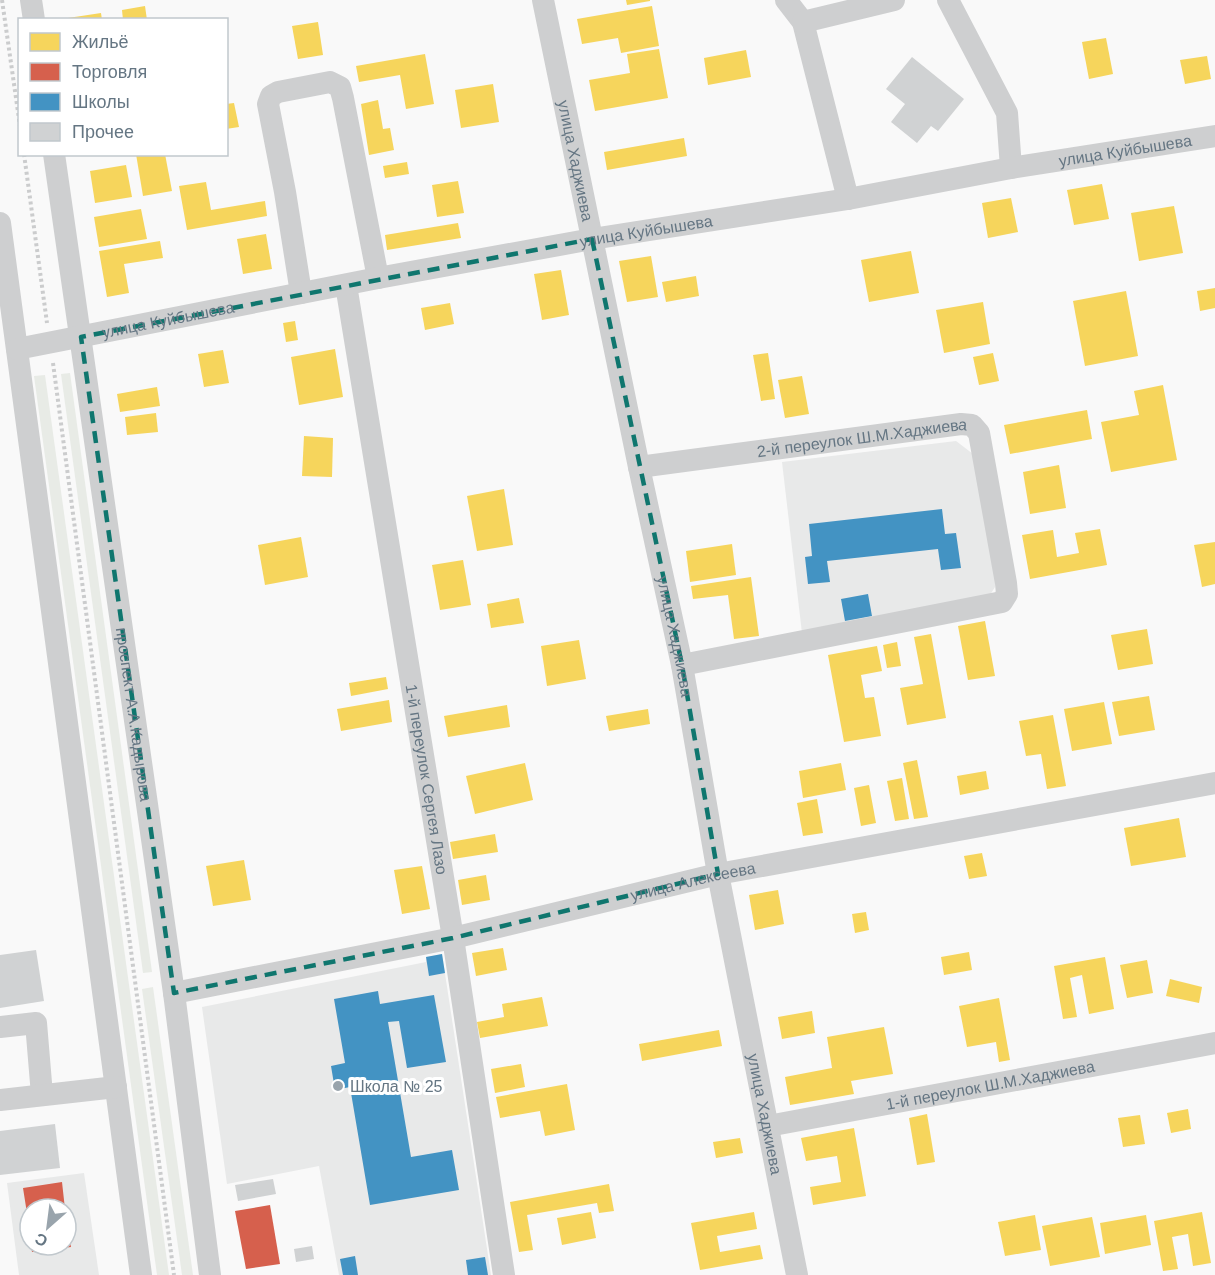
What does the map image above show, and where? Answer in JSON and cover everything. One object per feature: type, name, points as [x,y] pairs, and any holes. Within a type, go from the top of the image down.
[{"type":"street","points":[[31,0],[33,18]]},
{"type":"street","name":"улица Хаджиева","points":[[543,0],[682,665],[718,874],[797,1275]]},
{"type":"street","points":[[786,0],[803,22],[848,199]]},
{"type":"street","points":[[803,22],[894,0]]},
{"type":"street","points":[[948,0],[1006,113],[1011,168]]},
{"type":"street","points":[[302,293],[268,104],[271,96],[278,92],[330,82],[339,87],[344,98],[378,278]]},
{"type":"street","name":"улица Куйбышева","points":[[17,349],[378,278],[592,239],[848,199],[1011,168],[1215,136]]},
{"type":"street","name":"проспект А.А.Кадырова","points":[[54,156],[174,993],[210,1275]]},
{"type":"street","points":[[0,223],[141,1275]]},
{"type":"street","name":"1-й переулок Сергея Лазо","points":[[346,285],[453,938],[504,1275]]},
{"type":"street","name":"2-й переулок Ш.М.Хаджиева","points":[[639,467],[961,424],[972,425],[979,433],[1006,583],[1007,594],[1002,602],[682,665]]},
{"type":"street","name":"улица Алексеева","points":[[174,993],[453,938],[718,874],[1215,783]]},
{"type":"street","points":[[0,1027],[36,1023],[42,1095]]},
{"type":"street","name":"1-й переулок Ш.М.Хаджиева","points":[[768,1126],[1215,1043]]},
{"type":"street","points":[[0,1100],[116,1087]]},
{"type":"path","points":[[2,0],[18,112]]},
{"type":"path","points":[[24,156],[174,1275]]},
{"type":"highlighted area","points":[[592,239],[682,665],[718,874],[453,938],[174,993],[81,337]]},
{"type":"shaded area","points":[[70,373],[152,972],[143,973],[61,374]]},
{"type":"shaded area","points":[[45,375],[169,1275],[157,1275],[34,376]]},
{"type":"shaded area","points":[[956,441],[973,454],[995,577],[995,587],[988,598],[802,633],[782,462]]},
{"type":"shaded area","name":"Школа № 25","points":[[442,954],[491,1275],[339,1275],[319,1166],[227,1184],[202,1007],[426,962],[426,957]]},
{"type":"shaded area","points":[[153,987],[193,1275],[182,1275],[142,989]]},
{"type":"shaded area","points":[[84,1173],[99,1275],[19,1275],[7,1183]]},
{"type":"building: Жильё","points":[[626,0],[650,0],[650,1],[627,5]]},
{"type":"building: Жильё","points":[[145,6],[147,18],[123,18],[122,10]]},
{"type":"building: Жильё","points":[[652,6],[659,46],[621,53],[618,38],[582,44],[577,19]]},
{"type":"building: Жильё","points":[[101,13],[102,18],[68,18]]},
{"type":"building: Жильё","points":[[318,22],[323,55],[298,59],[292,26]]},
{"type":"building: Жильё","points":[[1106,38],[1113,74],[1089,79],[1082,42]]},
{"type":"building: Жильё","points":[[659,49],[668,98],[595,111],[589,80],[630,73],[627,54]]},
{"type":"building: Жильё","points":[[746,50],[751,77],[708,85],[704,58]]},
{"type":"building: Жильё","points":[[425,54],[434,104],[406,109],[400,75],[359,82],[356,66]]},
{"type":"building: Жильё","points":[[1207,56],[1211,79],[1185,84],[1180,60]]},
{"type":"building: Жильё","points":[[493,84],[499,122],[461,128],[455,90]]},
{"type":"building: Жильё","points":[[378,100],[383,129],[390,128],[394,150],[369,155],[361,104]]},
{"type":"building: Жильё","points":[[234,103],[239,127],[228,129],[228,104]]},
{"type":"building: Жильё","points":[[684,138],[687,156],[607,170],[604,152]]},
{"type":"building: Жильё","points":[[136,156],[165,156],[172,191],[143,196]]},
{"type":"building: Жильё","points":[[407,162],[409,174],[385,178],[383,166]]},
{"type":"building: Жильё","points":[[126,165],[132,197],[95,203],[90,171]]},
{"type":"building: Жильё","points":[[458,181],[464,213],[437,217],[432,185]]},
{"type":"building: Жильё","points":[[206,182],[211,210],[265,201],[267,216],[187,230],[179,186]]},
{"type":"building: Жильё","points":[[1102,184],[1109,219],[1074,225],[1067,190]]},
{"type":"building: Жильё","points":[[1011,198],[1018,232],[988,238],[982,203]]},
{"type":"building: Жильё","points":[[1174,206],[1183,253],[1139,261],[1131,213]]},
{"type":"building: Жильё","points":[[141,209],[147,239],[99,247],[94,217]]},
{"type":"building: Жильё","points":[[458,223],[461,238],[387,250],[385,235]]},
{"type":"building: Жильё","points":[[266,234],[272,269],[243,274],[237,239]]},
{"type":"building: Жильё","points":[[160,241],[163,258],[124,264],[129,293],[107,297],[99,251]]},
{"type":"building: Жильё","points":[[911,251],[919,293],[869,302],[861,260]]},
{"type":"building: Жильё","points":[[651,256],[658,297],[627,302],[619,261]]},
{"type":"building: Жильё","points":[[561,270],[569,315],[542,320],[534,274]]},
{"type":"building: Жильё","points":[[696,276],[699,296],[666,302],[662,282]]},
{"type":"building: Жильё","points":[[1215,288],[1215,308],[1200,311],[1197,291]]},
{"type":"building: Жильё","points":[[1126,291],[1138,356],[1085,366],[1073,301]]},
{"type":"building: Жильё","points":[[983,302],[990,344],[944,353],[936,310]]},
{"type":"building: Жильё","points":[[450,303],[454,324],[425,330],[421,308]]},
{"type":"building: Жильё","points":[[295,321],[298,340],[286,342],[283,323]]},
{"type":"building: Жильё","points":[[335,349],[343,397],[299,405],[291,357]]},
{"type":"building: Жильё","points":[[223,350],[229,383],[204,387],[198,354]]},
{"type":"building: Жильё","points":[[768,353],[775,399],[761,401],[753,355]]},
{"type":"building: Жильё","points":[[993,353],[999,381],[979,385],[973,357]]},
{"type":"building: Жильё","points":[[802,376],[809,414],[785,418],[778,380]]},
{"type":"building: Жильё","points":[[1163,385],[1177,460],[1111,472],[1101,422],[1139,415],[1134,391]]},
{"type":"building: Жильё","points":[[157,387],[160,406],[120,412],[117,394]]},
{"type":"building: Жильё","points":[[1087,410],[1092,439],[1010,454],[1004,425]]},
{"type":"building: Жильё","points":[[156,413],[158,432],[127,435],[125,417]]},
{"type":"building: Жильё","points":[[304,436],[333,438],[332,477],[302,476]]},
{"type":"building: Жильё","points":[[1059,465],[1066,508],[1030,514],[1023,472]]},
{"type":"building: Жильё","points":[[504,489],[513,545],[477,551],[467,496]]},
{"type":"building: Жильё","points":[[1100,529],[1107,565],[1030,579],[1022,535],[1053,530],[1057,557],[1079,553],[1075,533]]},
{"type":"building: Жильё","points":[[301,537],[308,577],[265,585],[258,545]]},
{"type":"building: Жильё","points":[[1215,542],[1215,584],[1202,587],[1194,545]]},
{"type":"building: Жильё","points":[[732,544],[736,575],[690,582],[686,551]]},
{"type":"building: Жильё","points":[[463,560],[471,605],[440,610],[432,565]]},
{"type":"building: Жильё","points":[[751,577],[759,636],[734,639],[728,595],[693,599],[691,586]]},
{"type":"building: Жильё","points":[[519,598],[524,623],[491,628],[487,604]]},
{"type":"building: Жильё","points":[[985,621],[995,676],[968,680],[958,626]]},
{"type":"building: Жильё","points":[[1147,629],[1153,664],[1118,670],[1111,635]]},
{"type":"building: Жильё","points":[[931,634],[946,718],[907,725],[900,688],[923,684],[914,637]]},
{"type":"building: Жильё","points":[[579,640],[586,679],[547,686],[541,646]]},
{"type":"building: Жильё","points":[[897,642],[901,666],[887,668],[883,645]]},
{"type":"building: Жильё","points":[[877,646],[882,671],[861,675],[865,698],[874,697],[881,736],[844,742],[828,655]]},
{"type":"building: Жильё","points":[[386,677],[388,689],[351,696],[349,683]]},
{"type":"building: Жильё","points":[[1149,696],[1155,730],[1119,736],[1112,702]]},
{"type":"building: Жильё","points":[[389,700],[392,722],[341,731],[337,709]]},
{"type":"building: Жильё","points":[[1104,702],[1112,744],[1072,751],[1064,709]]},
{"type":"building: Жильё","points":[[507,705],[510,727],[448,737],[444,716]]},
{"type":"building: Жильё","points":[[648,709],[650,724],[609,731],[606,716]]},
{"type":"building: Жильё","points":[[1053,715],[1066,786],[1047,789],[1041,754],[1026,756],[1019,721]]},
{"type":"building: Жильё","points":[[917,760],[928,817],[914,819],[903,763]]},
{"type":"building: Жильё","points":[[525,763],[533,800],[475,814],[466,776]]},
{"type":"building: Жильё","points":[[841,763],[846,790],[803,798],[799,771]]},
{"type":"building: Жильё","points":[[986,771],[989,789],[960,795],[957,776]]},
{"type":"building: Жильё","points":[[902,778],[909,819],[895,821],[887,781]]},
{"type":"building: Жильё","points":[[869,785],[876,823],[861,826],[854,788]]},
{"type":"building: Жильё","points":[[817,799],[823,833],[803,836],[797,803]]},
{"type":"building: Жильё","points":[[1179,818],[1186,857],[1131,866],[1124,828]]},
{"type":"building: Жильё","points":[[495,834],[498,852],[453,859],[450,842]]},
{"type":"building: Жильё","points":[[982,853],[987,876],[969,879],[964,856]]},
{"type":"building: Жильё","points":[[244,860],[251,900],[213,906],[206,866]]},
{"type":"building: Жильё","points":[[422,866],[430,909],[402,914],[394,870]]},
{"type":"building: Жильё","points":[[486,875],[490,900],[462,905],[458,880]]},
{"type":"building: Жильё","points":[[778,890],[784,924],[755,930],[749,895]]},
{"type":"building: Жильё","points":[[866,912],[869,930],[855,933],[852,914]]},
{"type":"building: Жильё","points":[[503,948],[507,970],[476,976],[472,953]]},
{"type":"building: Жильё","points":[[969,952],[972,970],[944,975],[941,957]]},
{"type":"building: Жильё","points":[[1105,957],[1114,1009],[1089,1014],[1082,975],[1070,978],[1077,1017],[1063,1019],[1054,966]]},
{"type":"building: Жильё","points":[[1147,960],[1153,993],[1127,998],[1120,965]]},
{"type":"building: Жильё","points":[[1170,979],[1202,987],[1199,1003],[1166,996]]},
{"type":"building: Жильё","points":[[542,997],[548,1026],[480,1038],[477,1022],[504,1017],[502,1004]]},
{"type":"building: Жильё","points":[[999,998],[1010,1060],[999,1062],[996,1042],[967,1047],[959,1006]]},
{"type":"building: Жильё","points":[[812,1011],[815,1033],[782,1039],[778,1017]]},
{"type":"building: Жильё","points":[[884,1027],[893,1074],[851,1081],[854,1094],[790,1105],[785,1077],[832,1068],[827,1037]]},
{"type":"building: Жильё","points":[[719,1030],[722,1046],[642,1061],[639,1044]]},
{"type":"building: Жильё","points":[[521,1064],[525,1087],[495,1093],[491,1069]]},
{"type":"building: Жильё","points":[[567,1084],[575,1130],[545,1136],[540,1111],[500,1118],[496,1097]]},
{"type":"building: Жильё","points":[[1188,1109],[1191,1129],[1171,1133],[1167,1113]]},
{"type":"building: Жильё","points":[[927,1114],[935,1162],[917,1165],[909,1118]]},
{"type":"building: Жильё","points":[[1140,1115],[1145,1144],[1123,1147],[1118,1118]]},
{"type":"building: Жильё","points":[[854,1128],[866,1196],[813,1205],[810,1187],[841,1182],[837,1156],[806,1161],[801,1138]]},
{"type":"building: Жильё","points":[[740,1138],[743,1153],[716,1158],[713,1142]]},
{"type":"building: Жильё","points":[[609,1184],[614,1211],[599,1213],[597,1203],[527,1215],[533,1250],[519,1252],[510,1202]]},
{"type":"building: Жильё","points":[[591,1212],[596,1238],[562,1245],[557,1218]]},
{"type":"building: Жильё","points":[[754,1212],[757,1229],[717,1236],[720,1252],[760,1245],[763,1259],[700,1270],[691,1223]]},
{"type":"building: Жильё","points":[[1202,1212],[1211,1263],[1193,1266],[1188,1234],[1172,1237],[1178,1269],[1163,1271],[1154,1221]]},
{"type":"building: Жильё","points":[[1035,1215],[1041,1250],[1005,1256],[998,1222]]},
{"type":"building: Жильё","points":[[1146,1215],[1151,1245],[1105,1254],[1100,1223]]},
{"type":"building: Жильё","points":[[1092,1217],[1100,1257],[1050,1266],[1042,1226]]},
{"type":"building: Торговля","points":[[62,1182],[64,1197],[24,1197],[23,1188]]},
{"type":"building: Торговля","points":[[270,1205],[280,1264],[246,1269],[235,1211]]},
{"type":"building: Школы","points":[[942,509],[945,534],[956,533],[961,568],[941,570],[938,549],[827,561],[830,582],[808,584],[805,557],[812,556],[809,524]]},
{"type":"building: Школы","points":[[868,594],[872,616],[845,621],[841,599]]},
{"type":"building: Школы","points":[[442,954],[445,973],[429,976],[426,957]]},
{"type":"building: Школы","points":[[378,991],[380,1004],[434,995],[446,1062],[407,1068],[399,1021],[388,1022],[411,1157],[452,1150],[459,1190],[370,1205],[350,1087],[335,1090],[331,1066],[345,1063],[334,999]]},
{"type":"building: Школы","points":[[355,1256],[358,1275],[343,1275],[340,1259]]},
{"type":"building: Школы","points":[[485,1257],[488,1275],[468,1275],[466,1260]]},
{"type":"building: Прочее","points":[[912,57],[964,99],[938,131],[931,126],[917,143],[891,122],[905,104],[886,89]]},
{"type":"building: Прочее","points":[[36,950],[44,1001],[0,1008],[0,955]]},
{"type":"building: Прочее","points":[[55,1124],[60,1168],[0,1175],[0,1131]]},
{"type":"building: Прочее","points":[[273,1179],[276,1194],[238,1201],[235,1185]]},
{"type":"building: Прочее","points":[[312,1246],[314,1259],[296,1262],[294,1249]]},
{"type":"place","name":"Школа № 25","points":[[338,1086]]}]
